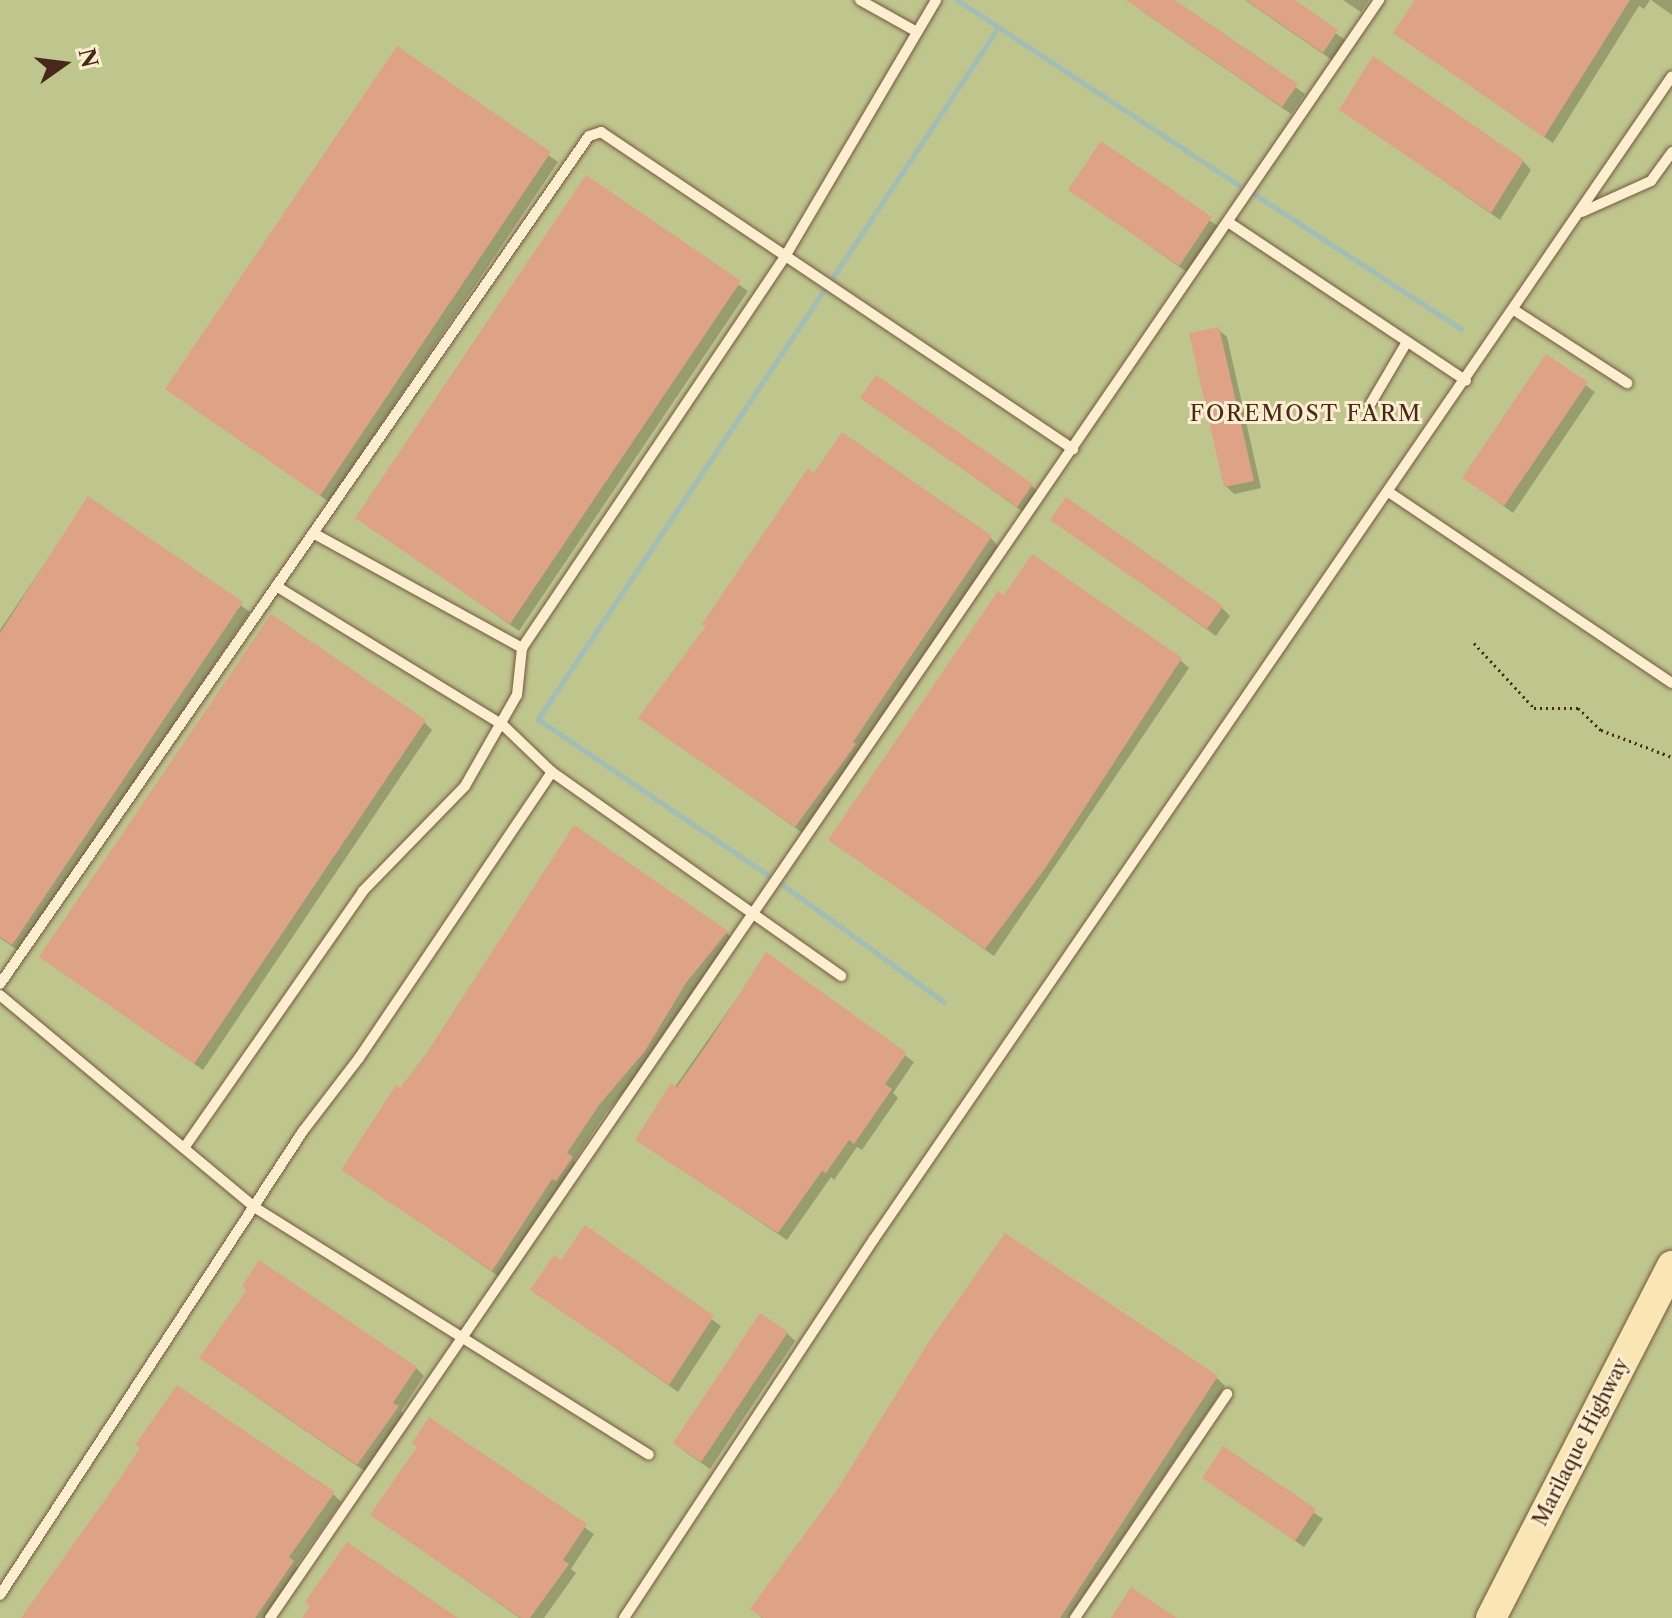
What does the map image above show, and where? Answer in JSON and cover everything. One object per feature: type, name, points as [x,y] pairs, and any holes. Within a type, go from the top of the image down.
[{"type":"main road","name":"Marilaque Highway","points":[[1491,1618],[1672,1266]]},
{"type":"lane","points":[[860,0],[917,32]]},
{"type":"lane","points":[[184,1148],[363,891],[465,786],[503,725],[517,695],[522,648],[786,255],[936,0]]},
{"type":"lane","points":[[270,1618],[1379,0]]},
{"type":"lane","points":[[624,1618],[874,1239],[1390,493],[1672,76]]},
{"type":"lane","points":[[0,984],[589,136],[601,132],[1073,449]]},
{"type":"lane","points":[[1580,213],[1651,181],[1672,152]]},
{"type":"lane","points":[[1228,222],[1466,381]]},
{"type":"lane","points":[[1514,310],[1627,383]]},
{"type":"lane","points":[[1371,403],[1407,342]]},
{"type":"lane","points":[[1390,493],[1672,683]]},
{"type":"lane","points":[[313,533],[522,648]]},
{"type":"lane","points":[[276,586],[503,725],[552,772],[841,976]]},
{"type":"lane","points":[[0,1595],[254,1207],[552,772]]},
{"type":"lane","points":[[0,995],[254,1207],[465,1336],[649,1455]]},
{"type":"lane","points":[[1075,1618],[1227,1394]]},
{"type":"path","points":[[1474,643],[1534,708],[1578,708],[1601,730],[1672,757]]},
{"type":"green space","points":[[0,0],[1672,0],[1672,1618],[0,1618]]},
{"type":"building","points":[[1126,0],[1175,0],[1298,84],[1282,107]]},
{"type":"building","points":[[1246,0],[1295,0],[1338,30],[1323,53]]},
{"type":"building","points":[[1415,0],[1630,0],[1544,137],[1393,33]]},
{"type":"building","points":[[397,46],[551,152],[320,496],[165,389]]},
{"type":"building","points":[[1373,56],[1524,160],[1491,213],[1339,110]]},
{"type":"building","points":[[1101,141],[1212,217],[1179,266],[1068,190]]},
{"type":"building","points":[[586,175],[741,281],[510,624],[355,518]]},
{"type":"building","points":[[1219,327],[1254,481],[1224,487],[1189,333]]},
{"type":"building","points":[[1546,354],[1588,382],[1504,506],[1462,478]]},
{"type":"building","points":[[876,375],[1033,484],[1017,507],[860,398]]},
{"type":"building","points":[[842,432],[992,536],[853,742],[856,744],[795,827],[638,718],[706,626],[702,624],[808,468],[814,473]]},
{"type":"building","points":[[88,496],[243,602],[12,945],[0,937],[0,633]]},
{"type":"building","points":[[1066,497],[1223,606],[1207,629],[1050,520]]},
{"type":"building","points":[[1032,554],[1182,658],[1046,867],[985,949],[828,840],[998,591],[1004,595]]},
{"type":"building","points":[[271,614],[426,720],[194,1064],[39,957]]},
{"type":"building","points":[[574,825],[728,931],[686,983],[645,1051],[599,1105],[567,1153],[573,1157],[556,1181],[552,1179],[492,1271],[341,1170],[396,1085],[400,1088],[426,1054]]},
{"type":"building","points":[[766,952],[907,1053],[885,1084],[892,1089],[854,1144],[849,1140],[826,1173],[822,1171],[778,1233],[635,1140],[671,1083],[677,1087],[708,1043]]},
{"type":"building","points":[[585,1225],[714,1316],[669,1385],[530,1290],[554,1255],[561,1260]]},
{"type":"building","points":[[1005,1233],[1218,1376],[1060,1618],[763,1618],[750,1609],[837,1490],[928,1343]]},
{"type":"building","points":[[259,1260],[417,1367],[393,1403],[399,1406],[357,1465],[199,1358],[247,1290],[242,1286]]},
{"type":"building","points":[[760,1313],[788,1332],[701,1462],[673,1443]]},
{"type":"building","points":[[177,1385],[335,1492],[289,1557],[294,1561],[255,1618],[21,1618],[117,1483],[140,1448],[135,1445]]},
{"type":"building","points":[[429,1417],[587,1524],[563,1560],[569,1564],[530,1618],[521,1618],[370,1515],[417,1447],[412,1443]]},
{"type":"building","points":[[1223,1446],[1316,1509],[1295,1541],[1202,1478]]},
{"type":"building","points":[[347,1542],[458,1618],[302,1618],[310,1606],[305,1602]]},
{"type":"building","points":[[1131,1587],[1177,1618],[1111,1618]]},
{"type":"waterway","points":[[957,0],[1242,187]]},
{"type":"waterway","points":[[833,277],[998,28]]},
{"type":"waterway","points":[[1254,194],[1461,329]]},
{"type":"waterway","points":[[768,875],[538,719],[824,290]]},
{"type":"waterway","points":[[783,885],[944,1002]]},
{"type":"district","name":"FOREMOST FARM","points":[[1306,414]]}]
